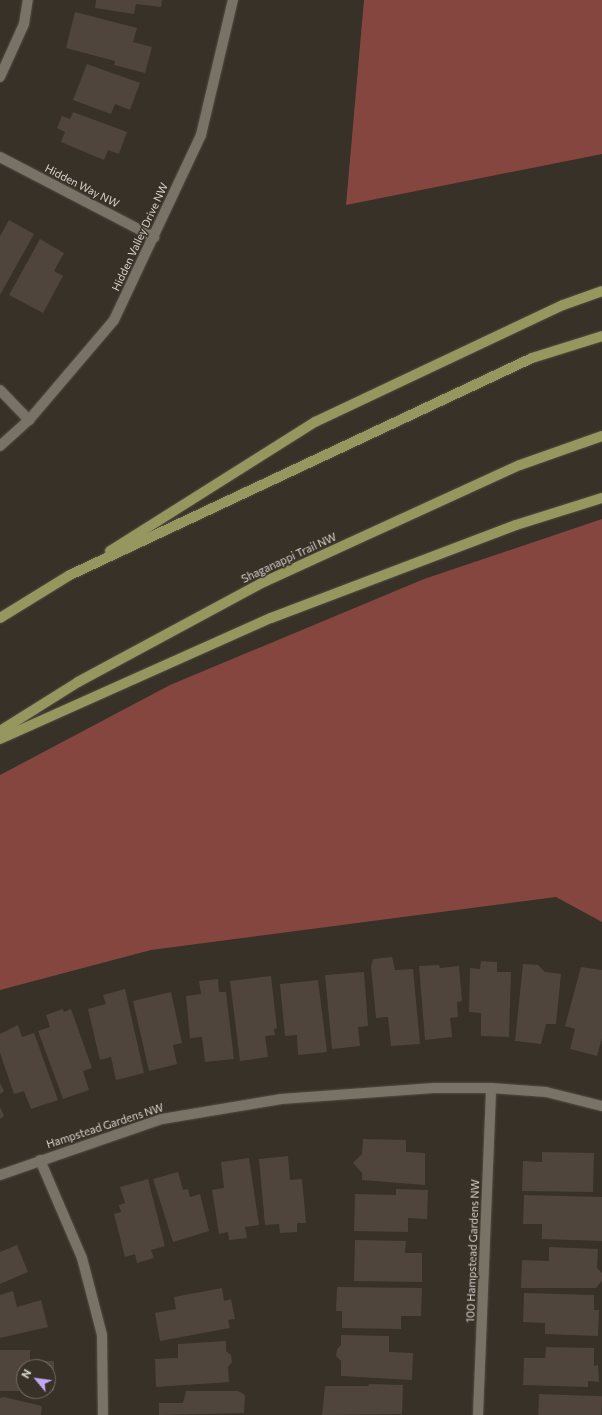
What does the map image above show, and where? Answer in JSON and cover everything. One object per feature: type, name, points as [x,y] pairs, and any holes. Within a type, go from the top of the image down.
[{"type":"main road","points":[[0,618],[315,422],[563,305],[602,291]]},
{"type":"main road","points":[[70,575],[532,358],[602,336]]},
{"type":"main road","name":"Shaganappi Trail NW","points":[[0,731],[78,682],[264,582],[520,465],[602,436]]},
{"type":"main road","points":[[0,739],[270,618],[516,525],[602,498]]},
{"type":"street","points":[[0,77],[24,24],[28,0]]},
{"type":"street","name":"Hidden Valley Drive NW","points":[[0,446],[30,420],[114,320],[201,135],[233,0]]},
{"type":"street","name":"Hidden Way NW","points":[[0,157],[154,237]]},
{"type":"street","points":[[0,390],[30,420]]},
{"type":"street","name":"Hampstead Gardens NW","points":[[103,1415],[102,1335],[82,1258],[40,1160],[162,1119],[274,1100],[434,1088],[491,1088],[546,1092],[602,1106]]},
{"type":"street","name":"100 Hampstead Gardens NW","points":[[478,1415],[491,1088]]},
{"type":"street","points":[[0,1175],[40,1160]]},
{"type":"shaded area","points":[[364,0],[602,0],[602,154],[346,205]]},
{"type":"shaded area","points":[[602,519],[602,922],[556,897],[151,950],[0,990],[0,775],[170,685],[424,579]]},
{"type":"building","points":[[96,0],[162,0],[161,7],[136,4],[134,14],[95,8]]},
{"type":"building","points":[[75,12],[137,28],[133,42],[152,47],[145,73],[114,65],[115,61],[66,48]]},
{"type":"building","points":[[87,64],[140,83],[130,110],[115,104],[111,114],[73,100]]},
{"type":"building","points":[[73,112],[127,132],[119,154],[108,150],[104,160],[61,142],[65,132],[57,128],[62,116],[70,119]]},
{"type":"building","points":[[9,220],[34,234],[0,295],[0,236]]},
{"type":"building","points":[[40,239],[64,253],[54,271],[63,276],[43,313],[9,295]]},
{"type":"building","points":[[392,957],[395,970],[413,969],[420,1044],[391,1046],[388,1017],[376,1018],[371,967],[373,959]]},
{"type":"building","points":[[481,961],[497,962],[497,972],[511,972],[509,1037],[481,1036],[481,1013],[469,1012],[470,968],[480,969]]},
{"type":"building","points":[[523,964],[538,965],[545,972],[561,974],[556,1024],[546,1024],[541,1044],[515,1041]]},
{"type":"building","points":[[439,965],[440,968],[459,966],[462,1001],[457,1002],[458,1017],[450,1018],[452,1037],[425,1040],[419,966]]},
{"type":"building","points":[[581,967],[602,970],[602,1038],[597,1056],[570,1049],[575,1029],[565,1026]]},
{"type":"building","points":[[364,972],[368,1026],[358,1027],[360,1046],[332,1049],[325,975]]},
{"type":"building","points":[[271,976],[277,1028],[274,1029],[275,1035],[265,1036],[268,1057],[240,1061],[230,981]]},
{"type":"building","points":[[218,979],[219,992],[226,992],[234,1059],[205,1062],[202,1037],[190,1038],[186,996],[201,994],[199,981]]},
{"type":"building","points":[[318,980],[327,1052],[298,1055],[297,1035],[285,1036],[280,984]]},
{"type":"building","points":[[125,989],[144,1073],[116,1080],[111,1057],[100,1060],[88,1009],[106,1004],[103,995]]},
{"type":"building","points":[[171,992],[182,1043],[173,1045],[177,1064],[149,1071],[133,1001]]},
{"type":"building","points":[[63,1009],[64,1012],[71,1009],[92,1068],[83,1071],[89,1090],[63,1099],[38,1031],[50,1027],[46,1015]]},
{"type":"building","points":[[18,1025],[22,1037],[34,1033],[58,1100],[31,1109],[24,1091],[14,1094],[0,1053],[0,1034]]},
{"type":"building","points":[[0,1083],[4,1091],[0,1094]]},
{"type":"building","points":[[0,1107],[4,1116],[0,1119]]},
{"type":"building","points":[[363,1139],[406,1140],[406,1152],[425,1153],[425,1185],[362,1180],[362,1173],[353,1163],[362,1154]]},
{"type":"building","points":[[542,1152],[594,1153],[593,1192],[522,1191],[523,1161],[542,1162]]},
{"type":"building","points":[[288,1156],[290,1180],[302,1179],[306,1223],[297,1223],[297,1232],[280,1233],[279,1224],[265,1225],[259,1159]]},
{"type":"building","points":[[249,1158],[259,1225],[245,1227],[247,1238],[229,1240],[228,1232],[219,1234],[212,1190],[224,1188],[221,1162]]},
{"type":"building","points":[[178,1172],[183,1190],[188,1189],[190,1197],[200,1194],[209,1231],[173,1242],[153,1179]]},
{"type":"building","points":[[148,1179],[165,1246],[151,1250],[154,1258],[137,1263],[135,1254],[125,1257],[114,1214],[121,1212],[119,1205],[125,1203],[120,1187]]},
{"type":"building","points":[[396,1189],[428,1190],[427,1219],[408,1218],[408,1232],[354,1231],[355,1194],[396,1195]]},
{"type":"building","points":[[524,1195],[602,1197],[602,1241],[542,1239],[542,1224],[523,1224]]},
{"type":"building","points":[[355,1240],[406,1241],[405,1253],[422,1253],[422,1282],[354,1281]]},
{"type":"building","points":[[17,1245],[28,1272],[0,1284],[0,1252]]},
{"type":"building","points":[[549,1247],[598,1249],[597,1268],[602,1273],[602,1281],[596,1288],[521,1288],[522,1260],[549,1261]]},
{"type":"building","points":[[337,1287],[422,1288],[421,1316],[401,1316],[401,1329],[342,1328],[342,1311],[336,1311]]},
{"type":"building","points":[[222,1288],[224,1301],[231,1299],[235,1319],[228,1320],[230,1328],[160,1341],[155,1313],[176,1309],[174,1297]]},
{"type":"building","points":[[13,1291],[17,1307],[41,1300],[48,1327],[0,1338],[0,1295]]},
{"type":"building","points":[[524,1293],[594,1295],[594,1310],[599,1310],[598,1336],[545,1334],[545,1323],[523,1322]]},
{"type":"building","points":[[341,1335],[389,1336],[389,1352],[413,1353],[412,1380],[341,1376],[341,1361],[336,1356],[337,1349],[341,1345]]},
{"type":"building","points":[[226,1341],[226,1351],[231,1355],[232,1362],[228,1367],[229,1382],[156,1387],[155,1359],[178,1358],[178,1344]]},
{"type":"building","points":[[546,1347],[594,1348],[594,1366],[598,1365],[599,1382],[588,1381],[588,1387],[523,1385],[524,1358],[545,1358]]},
{"type":"building","points":[[0,1350],[30,1350],[30,1359],[16,1359],[16,1391],[0,1391]]},
{"type":"building","points":[[369,1384],[403,1385],[402,1414],[322,1415],[325,1386],[368,1386]]},
{"type":"building","points":[[186,1391],[238,1391],[245,1395],[244,1413],[159,1415],[159,1403],[183,1403]]},
{"type":"building","points":[[539,1394],[602,1396],[601,1415],[538,1415]]},
{"type":"building","points":[[4,1397],[42,1406],[41,1415],[0,1415],[0,1398]]}]
